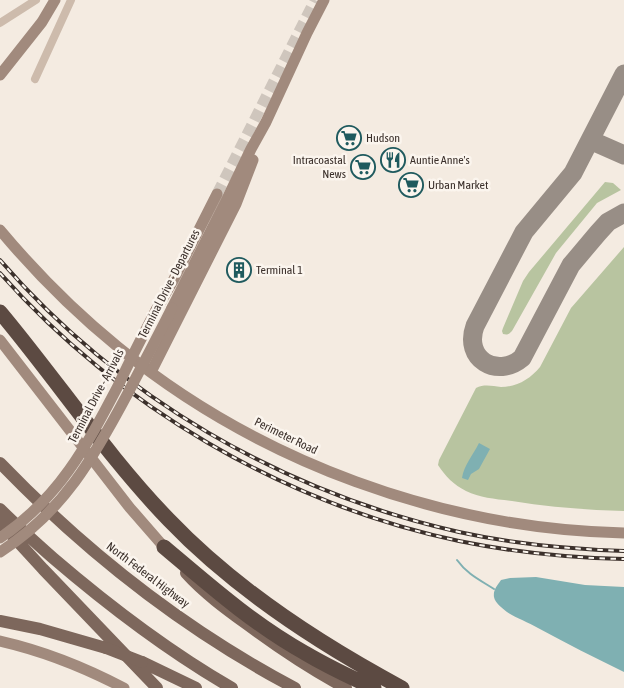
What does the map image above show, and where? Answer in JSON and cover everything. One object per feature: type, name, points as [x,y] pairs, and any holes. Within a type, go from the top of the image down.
[{"type":"highway","points":[[0,312],[130,477],[190,541],[246,588],[289,620],[402,688]]},
{"type":"highway","points":[[164,547],[221,595],[282,639],[325,665],[374,688]]},
{"type":"main road","name":"North Federal Highway","points":[[0,463],[46,509],[140,589],[225,647],[295,688]]},
{"type":"main road","points":[[0,509],[61,564],[106,601],[190,662],[232,688]]},
{"type":"main road","points":[[0,522],[158,688]]},
{"type":"main road","points":[[164,547],[196,584],[223,606],[278,646],[346,688]]},
{"type":"main road","points":[[0,621],[40,629],[106,648],[142,662],[196,688]]},
{"type":"street","points":[[0,24],[36,0]]},
{"type":"street","points":[[0,75],[42,22],[54,0]]},
{"type":"street","points":[[35,79],[71,0]]},
{"type":"street","name":"Terminal Drive - Departures","points":[[0,552],[32,528],[55,507],[75,483],[98,447],[228,199],[324,0]]},
{"type":"street","points":[[0,70],[12,58]]},
{"type":"street","points":[[151,372],[236,204],[266,122]]},
{"type":"street","name":"Terminal Drive - Arrivals","points":[[0,538],[45,500],[63,479],[81,453],[217,194]]},
{"type":"street","name":"Perimeter Road","points":[[0,230],[34,269],[78,313],[119,348],[209,411],[261,440],[309,462],[373,487],[456,512],[487,519],[554,528],[624,533]]},
{"type":"street","points":[[0,340],[130,508],[164,547]]},
{"type":"street","points":[[0,642],[36,650],[60,658],[124,688]]},
{"type":"green space","points":[[605,182],[613,183],[621,190],[597,203],[556,253],[512,331],[508,334],[503,334],[503,328],[523,281],[529,272]]},
{"type":"green space","points":[[624,247],[624,511],[568,508],[494,499],[482,497],[458,486],[438,465],[476,388],[512,386],[523,382],[536,371],[540,367],[571,308]]},
{"type":"water","points":[[479,443],[490,449],[479,469],[471,474],[468,480],[462,478],[467,464]]},
{"type":"water","points":[[536,577],[585,585],[624,587],[624,672],[511,614],[496,601],[494,592],[501,580]]},
{"type":"waterway","points":[[457,560],[469,573],[494,589]]},
{"type":"taxiway","points":[[624,74],[573,173],[524,232],[475,326],[473,338],[474,348],[478,356],[493,366],[512,364],[522,358],[571,265],[608,222],[624,213]]},
{"type":"taxiway","points":[[590,140],[624,155]]},
{"type":"tunnel","points":[[217,194],[315,0]]},
{"type":"railway","points":[[0,260],[47,309],[97,355],[151,396],[208,432],[267,464],[329,492],[393,514],[459,532],[541,545],[624,551]]},
{"type":"railway","points":[[0,273],[46,321],[97,366],[151,406],[208,443],[268,475],[330,502],[394,524],[459,541],[541,554],[624,559]]},
{"type":"place","name":"Hudson","points":[[349,138]]},
{"type":"place","name":"Auntie Anne's","points":[[393,160]]},
{"type":"place","name":"Intracoastal News","points":[[363,167]]},
{"type":"place","name":"Urban Market","points":[[411,185]]},
{"type":"place","name":"Terminal 1","points":[[239,270]]}]
